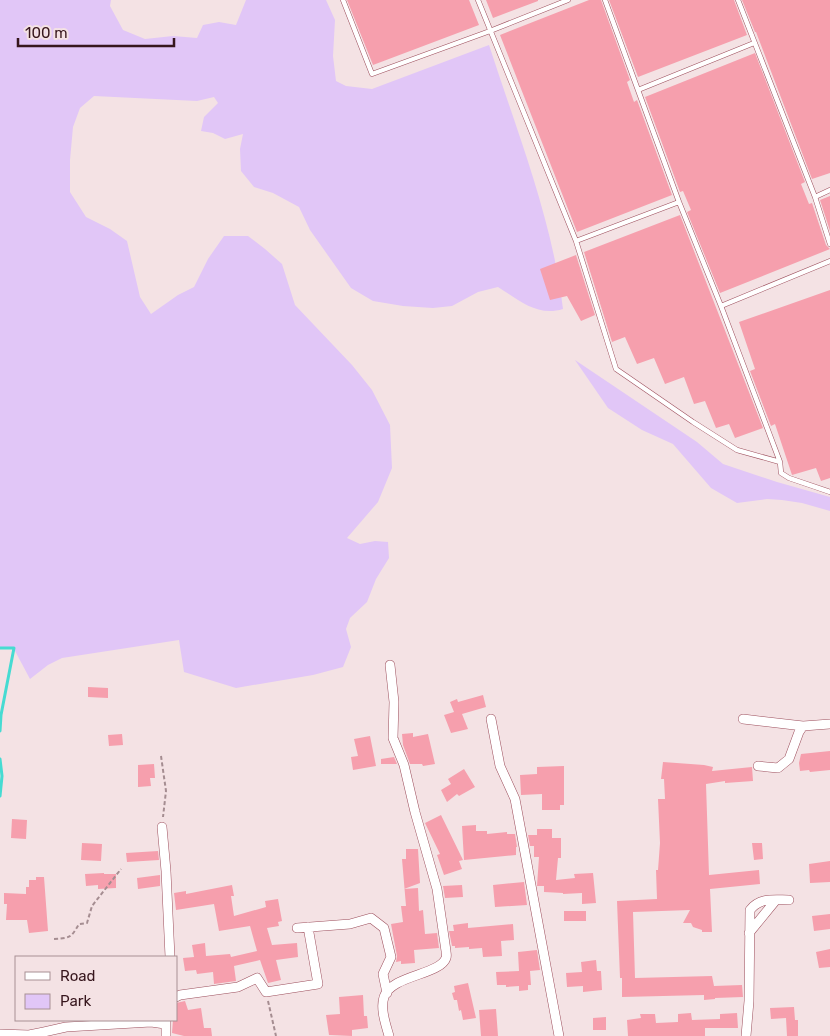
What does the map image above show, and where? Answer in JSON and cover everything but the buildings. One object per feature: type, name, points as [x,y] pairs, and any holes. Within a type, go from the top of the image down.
[{"type":"street","points":[[390,665],[394,702],[393,738],[404,765],[437,889],[446,950],[446,959],[443,963],[404,980],[390,988],[384,996],[383,1005],[386,1027],[390,1036]]},
{"type":"street","points":[[491,719],[500,766],[516,799],[559,1036]]},
{"type":"street","points":[[743,719],[803,726],[830,724]]},
{"type":"street","points":[[758,766],[778,768],[789,759],[803,726]]},
{"type":"street","points":[[162,827],[170,956]]},
{"type":"street","points":[[749,933],[776,900]]},
{"type":"street","points":[[746,1036],[749,1001],[750,910],[755,903],[761,901],[790,900]]},
{"type":"street","points":[[297,928],[350,924],[371,918],[384,928],[391,957],[382,974],[387,992]]},
{"type":"street","points":[[178,997],[238,987],[257,978],[266,992],[318,984],[308,928]]},
{"type":"street","points":[[0,1034],[44,1034],[66,1027],[166,1022],[166,1036]]},
{"type":"lane","points":[[343,0],[372,74],[490,32],[568,0]]},
{"type":"lane","points":[[478,0],[576,241],[616,369],[737,450],[780,462]]},
{"type":"lane","points":[[605,0],[679,202],[780,462],[781,473],[789,478],[830,492]]},
{"type":"lane","points":[[738,0],[815,197],[830,244]]},
{"type":"lane","points":[[638,90],[754,43]]},
{"type":"lane","points":[[815,197],[830,190]]},
{"type":"lane","points":[[576,241],[679,202]]},
{"type":"lane","points":[[721,306],[830,261]]},
{"type":"path","points":[[161,756],[166,791],[162,827]]},
{"type":"path","points":[[54,939],[72,936],[79,924],[87,922],[92,906],[120,869]]},
{"type":"path","points":[[266,992],[276,1036]]},
{"type":"green space","points":[[0,0],[111,0],[110,6],[123,30],[145,39],[173,36],[197,38],[203,25],[219,22],[236,25],[246,0],[326,0],[335,20],[333,56],[336,81],[346,86],[372,89],[489,45],[542,208],[558,275],[563,309],[545,311],[537,309],[521,302],[498,287],[478,292],[452,306],[433,308],[373,301],[351,288],[310,230],[299,207],[273,193],[254,187],[241,171],[240,149],[243,134],[225,139],[213,133],[201,131],[204,117],[218,103],[214,97],[197,101],[94,96],[80,108],[73,127],[70,192],[86,217],[110,229],[127,241],[140,297],[151,314],[178,295],[194,287],[208,259],[224,236],[248,236],[282,264],[295,305],[352,365],[372,390],[390,425],[392,468],[378,502],[347,538],[360,544],[375,541],[388,542],[389,558],[376,579],[367,602],[350,618],[346,629],[351,647],[343,667],[313,675],[236,688],[184,672],[179,640],[62,658],[48,665],[30,679],[14,649],[0,648]]},
{"type":"green space","points":[[575,360],[697,442],[723,464],[830,497],[830,511],[802,503],[782,500],[767,499],[737,503],[711,488],[673,444],[642,430],[608,408]]},
{"type":"waterway","points":[[0,648],[14,648],[1,715],[0,731]]},
{"type":"waterway","points":[[0,759],[2,776],[0,796]]}]
